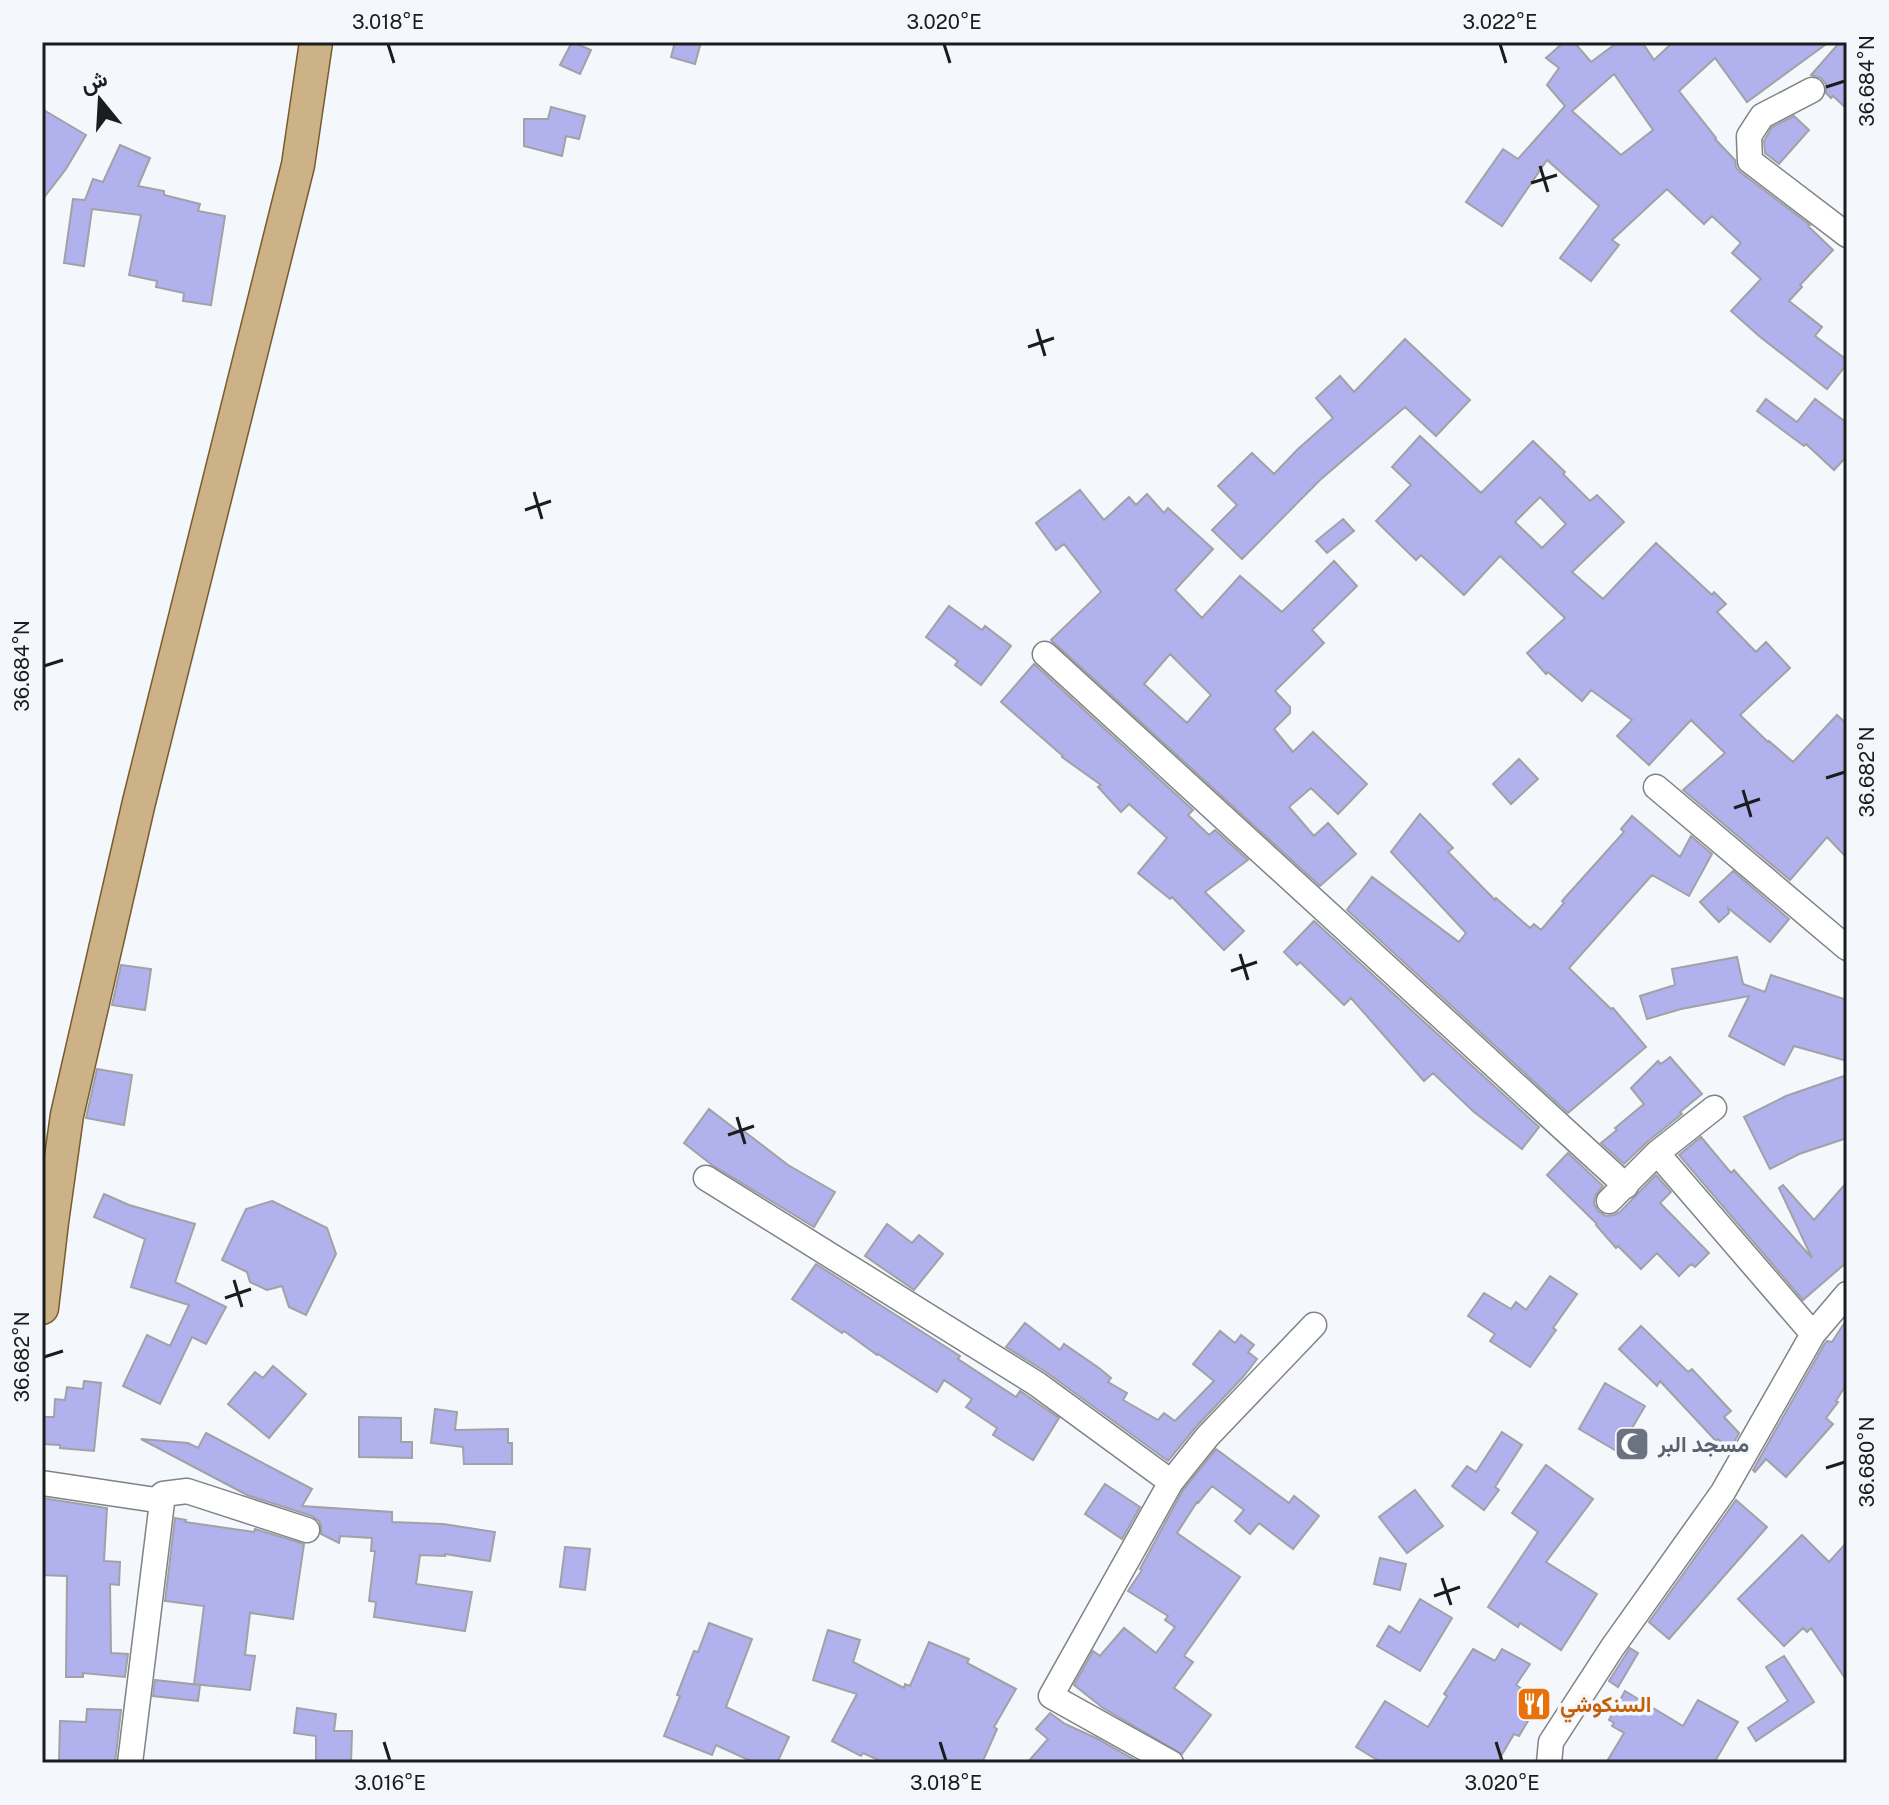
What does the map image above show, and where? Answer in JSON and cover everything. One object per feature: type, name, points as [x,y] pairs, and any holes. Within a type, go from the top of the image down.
[{"type":"main road","points":[[42,1308],[67,1115],[139,802],[298,165],[316,42]]},
{"type":"street","points":[[1812,90],[1762,116],[1749,136],[1750,161],[1847,235]]},
{"type":"street","points":[[1045,654],[1617,1193],[1657,1153],[1714,1108]]},
{"type":"street","points":[[1656,787],[1847,948]]},
{"type":"street","points":[[1657,1153],[1813,1334]]},
{"type":"street","points":[[706,1178],[1037,1384],[1171,1482]]},
{"type":"street","points":[[1532,1763],[1550,1753],[1612,1648],[1723,1492],[1813,1334],[1847,1294]]},
{"type":"street","points":[[1171,1763],[1051,1696],[1171,1482],[1207,1437],[1314,1325]]},
{"type":"street","points":[[42,1483],[156,1500],[163,1494],[187,1491],[307,1530]]},
{"type":"street","points":[[130,1763],[163,1494]]},
{"type":"building","points":[[572,42],[591,50],[580,74],[560,65]]},
{"type":"building","points":[[675,42],[701,42],[695,64],[671,57]]},
{"type":"building","points":[[1564,42],[1574,42],[1591,62],[1618,42],[1642,42],[1654,60],[1673,42],[1829,42],[1747,102],[1715,58],[1679,91],[1735,160],[1740,172],[1810,225],[1833,250],[1789,301],[1822,327],[1815,336],[1847,360],[1827,389],[1731,311],[1761,279],[1732,253],[1741,243],[1712,216],[1704,224],[1667,189],[1612,240],[1619,245],[1591,281],[1560,258],[1599,206],[1547,160],[1502,226],[1466,202],[1503,149],[1518,159],[1565,106],[1547,85],[1559,68],[1546,58]],"holes":[[[1614,74],[1653,130],[1621,155],[1572,111]]]},
{"type":"building","points":[[1840,42],[1847,42],[1847,109],[1826,93],[1826,84],[1821,78],[1811,75]]},
{"type":"building","points":[[551,107],[585,116],[579,139],[566,136],[562,156],[524,146],[524,119],[548,119]]},
{"type":"building","points":[[42,109],[86,135],[66,169],[42,200]]},
{"type":"building","points":[[1794,116],[1809,130],[1779,164],[1765,153],[1764,141],[1772,127]]},
{"type":"building","points":[[120,145],[150,158],[138,186],[164,191],[164,195],[200,204],[198,211],[225,216],[211,305],[183,301],[184,293],[156,287],[157,281],[129,275],[141,215],[92,209],[84,266],[64,263],[73,199],[85,200],[93,179],[103,182]]},
{"type":"building","points":[[1405,339],[1470,400],[1436,436],[1405,407],[1320,480],[1242,559],[1212,530],[1237,505],[1218,486],[1252,453],[1274,474],[1333,418],[1316,398],[1340,376],[1354,392]]},
{"type":"building","points":[[1766,399],[1797,422],[1815,399],[1847,423],[1847,456],[1834,470],[1806,444],[1804,446],[1757,411]]},
{"type":"building","points":[[1420,436],[1481,493],[1533,441],[1590,501],[1597,495],[1624,522],[1572,572],[1603,599],[1656,543],[1712,595],[1714,592],[1726,604],[1717,612],[1756,652],[1766,642],[1790,668],[1740,715],[1793,762],[1837,715],[1847,724],[1847,858],[1827,837],[1790,880],[1683,790],[1725,753],[1691,720],[1649,765],[1617,736],[1632,720],[1591,690],[1582,701],[1548,672],[1546,674],[1527,653],[1565,618],[1500,556],[1464,595],[1421,555],[1416,560],[1376,521],[1411,485],[1392,467]],"holes":[[[1540,497],[1566,524],[1542,548],[1515,522]]]},
{"type":"building","points":[[1080,490],[1104,520],[1129,497],[1136,505],[1147,494],[1164,513],[1168,508],[1213,549],[1175,590],[1202,618],[1240,576],[1282,612],[1334,561],[1357,586],[1312,630],[1324,643],[1275,691],[1290,707],[1290,713],[1274,729],[1293,752],[1313,732],[1367,784],[1338,814],[1311,788],[1289,807],[1314,836],[1328,823],[1356,854],[1320,886],[1051,640],[1101,592],[1064,544],[1056,550],[1036,523]],"holes":[[[1170,654],[1211,695],[1187,723],[1144,684]]]},
{"type":"building","points":[[1343,519],[1354,531],[1327,553],[1316,541]]},
{"type":"building","points":[[949,606],[982,630],[985,626],[1011,646],[981,685],[955,665],[958,661],[926,637]]},
{"type":"building","points":[[1034,664],[1193,810],[1188,815],[1209,835],[1215,830],[1248,860],[1205,892],[1244,931],[1224,950],[1172,897],[1170,899],[1138,873],[1167,838],[1129,804],[1121,812],[1098,787],[1101,785],[1062,757],[1001,702]]},
{"type":"building","points":[[1519,759],[1538,779],[1511,804],[1493,784]]},
{"type":"building","points":[[1420,814],[1453,848],[1448,852],[1495,900],[1530,928],[1534,924],[1541,930],[1564,903],[1562,901],[1624,832],[1621,829],[1632,816],[1680,857],[1691,836],[1712,854],[1689,896],[1652,875],[1569,968],[1613,1008],[1646,1047],[1568,1113],[1347,910],[1372,877],[1459,942],[1466,933],[1391,852]]},
{"type":"building","points":[[1733,871],[1789,919],[1770,942],[1728,908],[1729,913],[1719,922],[1700,902]]},
{"type":"building","points":[[1314,921],[1539,1127],[1522,1149],[1474,1112],[1433,1073],[1424,1081],[1351,998],[1344,1005],[1300,962],[1297,965],[1284,952]]},
{"type":"building","points":[[1737,957],[1743,984],[1765,992],[1771,975],[1847,1000],[1847,1061],[1794,1046],[1784,1065],[1729,1036],[1749,996],[1647,1019],[1640,996],[1675,985],[1672,969]]},
{"type":"building","points":[[121,965],[151,969],[145,1010],[112,1005]]},
{"type":"building","points":[[1670,1057],[1702,1094],[1624,1164],[1601,1143],[1644,1104],[1631,1088],[1658,1061],[1661,1064]]},
{"type":"building","points":[[97,1069],[132,1075],[124,1125],[86,1118]]},
{"type":"building","points":[[1847,1075],[1847,1138],[1799,1154],[1770,1169],[1744,1117],[1786,1096]]},
{"type":"building","points":[[709,1109],[788,1165],[835,1192],[814,1227],[712,1165],[684,1143]]},
{"type":"building","points":[[1701,1137],[1812,1258],[1779,1188],[1783,1185],[1814,1220],[1847,1182],[1847,1262],[1803,1300],[1679,1155]]},
{"type":"building","points":[[1568,1153],[1603,1186],[1595,1196],[1594,1204],[1606,1216],[1620,1212],[1656,1175],[1671,1192],[1660,1203],[1709,1253],[1695,1267],[1691,1264],[1679,1276],[1657,1253],[1641,1269],[1618,1246],[1616,1248],[1597,1224],[1547,1175]]},
{"type":"building","points":[[104,1194],[129,1205],[195,1224],[175,1282],[226,1307],[206,1344],[192,1337],[160,1404],[123,1386],[147,1335],[170,1346],[189,1305],[131,1287],[145,1239],[94,1217]]},
{"type":"building","points":[[272,1201],[327,1228],[336,1254],[306,1315],[289,1307],[282,1286],[267,1290],[250,1282],[247,1272],[222,1260],[246,1209]]},
{"type":"building","points":[[887,1224],[912,1243],[919,1235],[943,1254],[914,1290],[865,1256]]},
{"type":"building","points":[[816,1264],[960,1356],[958,1359],[1016,1397],[1020,1391],[1059,1418],[1033,1460],[993,1435],[997,1428],[966,1407],[972,1399],[944,1380],[937,1392],[792,1299]]},
{"type":"building","points":[[1550,1276],[1577,1294],[1530,1367],[1490,1341],[1495,1334],[1468,1316],[1484,1293],[1511,1309],[1516,1302],[1526,1310]]},
{"type":"building","points":[[1847,1319],[1847,1383],[1826,1418],[1833,1424],[1786,1477],[1766,1459],[1755,1472],[1753,1470],[1825,1343],[1832,1342]]},
{"type":"building","points":[[1025,1323],[1060,1350],[1064,1344],[1099,1368],[1111,1378],[1108,1382],[1127,1393],[1123,1400],[1158,1420],[1164,1413],[1175,1421],[1214,1381],[1193,1364],[1220,1331],[1235,1343],[1241,1335],[1254,1345],[1248,1352],[1257,1359],[1168,1461],[1046,1372],[1006,1347]]},
{"type":"building","points":[[1641,1326],[1688,1372],[1692,1369],[1731,1411],[1724,1417],[1739,1433],[1730,1450],[1718,1439],[1716,1441],[1660,1381],[1657,1386],[1619,1349]]},
{"type":"building","points":[[273,1366],[306,1394],[269,1438],[228,1404],[255,1372],[263,1378]]},
{"type":"building","points":[[84,1381],[101,1383],[94,1451],[42,1444],[42,1417],[54,1417],[55,1399],[65,1400],[67,1387],[83,1389]]},
{"type":"building","points":[[1605,1383],[1645,1406],[1618,1452],[1579,1429]]},
{"type":"building","points":[[435,1409],[457,1412],[455,1430],[508,1429],[512,1464],[464,1464],[463,1447],[431,1443]]},
{"type":"building","points":[[359,1417],[401,1418],[401,1442],[412,1442],[412,1458],[359,1457]]},
{"type":"building","points":[[1502,1432],[1522,1445],[1495,1487],[1499,1490],[1484,1510],[1452,1486],[1467,1466],[1476,1472]]},
{"type":"building","points":[[206,1433],[312,1489],[302,1506],[392,1512],[392,1522],[443,1524],[495,1532],[490,1561],[445,1554],[420,1555],[416,1584],[472,1592],[465,1631],[374,1617],[376,1602],[369,1601],[375,1551],[371,1551],[372,1538],[340,1536],[339,1543],[321,1534],[319,1521],[312,1516],[247,1495],[141,1439],[188,1443],[198,1448]]},
{"type":"building","points":[[1216,1449],[1289,1503],[1294,1496],[1319,1516],[1293,1549],[1259,1523],[1250,1534],[1235,1521],[1244,1510],[1212,1486],[1197,1502],[1177,1533],[1240,1577],[1184,1656],[1193,1662],[1174,1688],[1211,1715],[1182,1754],[1103,1708],[1074,1685],[1093,1651],[1100,1656],[1124,1628],[1156,1653],[1175,1627],[1165,1620],[1168,1616],[1128,1591],[1183,1490]]},
{"type":"building","points":[[1546,1465],[1593,1499],[1546,1562],[1597,1594],[1561,1650],[1520,1623],[1518,1627],[1488,1607],[1538,1532],[1512,1513]]},
{"type":"building","points":[[1105,1484],[1140,1507],[1122,1539],[1085,1514]]},
{"type":"building","points":[[1415,1490],[1443,1526],[1407,1553],[1379,1517]]},
{"type":"building","points":[[42,1498],[107,1508],[104,1561],[120,1562],[119,1585],[110,1584],[111,1653],[128,1654],[125,1677],[83,1673],[83,1677],[66,1677],[67,1576],[42,1575]]},
{"type":"building","points":[[1736,1500],[1767,1527],[1669,1639],[1649,1622]]},
{"type":"building","points":[[175,1518],[254,1532],[255,1529],[304,1544],[293,1619],[250,1613],[245,1655],[255,1656],[250,1690],[194,1684],[204,1606],[165,1601]]},
{"type":"building","points":[[1802,1535],[1829,1562],[1847,1542],[1847,1681],[1811,1628],[1807,1632],[1803,1628],[1784,1646],[1738,1599]]},
{"type":"building","points":[[565,1547],[590,1549],[585,1590],[560,1587]]},
{"type":"building","points":[[1380,1558],[1406,1564],[1400,1590],[1374,1584]]},
{"type":"building","points":[[1420,1599],[1452,1618],[1420,1671],[1377,1646],[1389,1626],[1400,1633]]},
{"type":"building","points":[[709,1623],[752,1639],[726,1707],[789,1737],[777,1763],[755,1763],[716,1745],[712,1755],[664,1736],[694,1651],[698,1652]]},
{"type":"building","points":[[828,1630],[860,1640],[853,1662],[904,1688],[905,1684],[910,1686],[929,1642],[969,1659],[967,1663],[1016,1689],[994,1727],[997,1729],[982,1763],[885,1763],[863,1753],[861,1756],[832,1741],[857,1694],[813,1680]]},
{"type":"building","points":[[1630,1648],[1638,1653],[1618,1687],[1609,1681]]},
{"type":"building","points":[[1473,1649],[1495,1661],[1502,1649],[1530,1664],[1516,1685],[1540,1701],[1519,1736],[1514,1734],[1497,1763],[1382,1763],[1356,1747],[1385,1701],[1428,1727],[1447,1696],[1444,1694]]},
{"type":"building","points":[[1784,1656],[1814,1702],[1756,1741],[1748,1728],[1788,1701],[1766,1667]]},
{"type":"building","points":[[155,1680],[200,1685],[198,1701],[153,1696]]},
{"type":"building","points":[[1625,1691],[1683,1726],[1698,1700],[1738,1722],[1714,1763],[1606,1763],[1624,1733],[1612,1726],[1614,1723],[1609,1720]]},
{"type":"building","points":[[297,1708],[336,1714],[334,1731],[352,1731],[351,1763],[316,1763],[316,1736],[294,1733]]},
{"type":"building","points":[[87,1709],[121,1710],[115,1763],[59,1763],[60,1721],[86,1722]]},
{"type":"building","points":[[1050,1713],[1140,1763],[1027,1763],[1048,1739],[1036,1729]]},
{"type":"place","name":"مسجد البر","points":[[1632,1444]]},
{"type":"place","name":"السنكوشي","points":[[1534,1704]]}]
